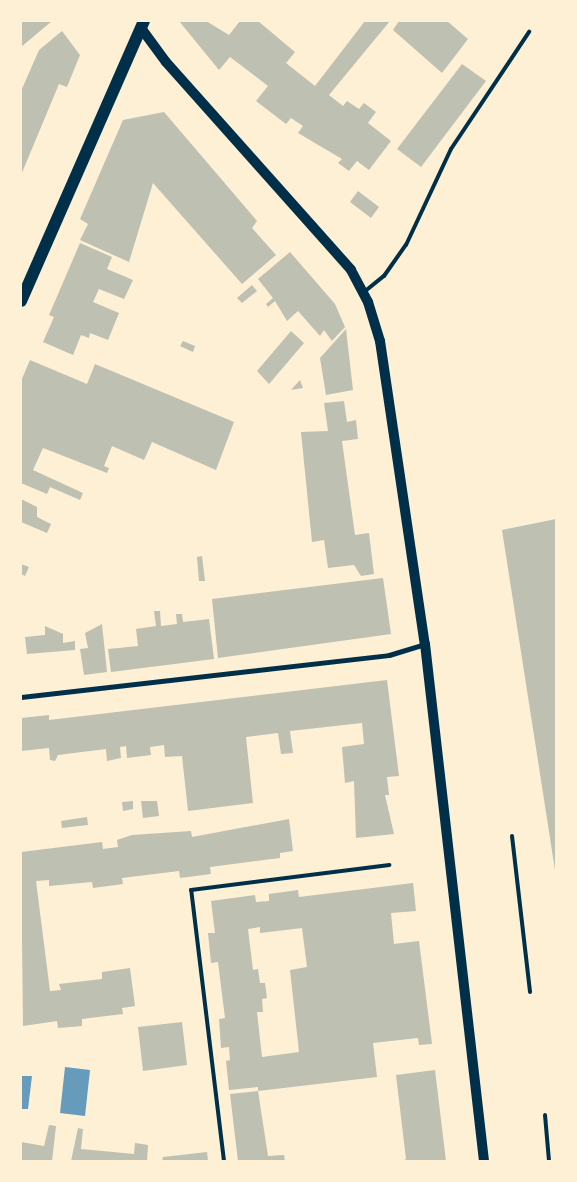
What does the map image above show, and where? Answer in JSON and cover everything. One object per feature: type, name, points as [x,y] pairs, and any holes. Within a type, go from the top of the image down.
[{"type":"main road","points":[[143,24],[166,62],[351,270],[364,293],[380,341],[425,644],[484,1161]]},
{"type":"main road","points":[[21,301],[143,24]]},
{"type":"street","points":[[21,697],[389,655],[425,644]]},
{"type":"lane","points":[[364,293],[384,276],[406,245],[451,149],[529,32]]},
{"type":"lane","points":[[512,836],[530,992]]},
{"type":"lane","points":[[224,1161],[191,890],[389,864]]},
{"type":"lane","points":[[545,1115],[549,1161]]},
{"type":"water","points":[[65,1067],[90,1070],[85,1116],[60,1113]]},
{"type":"water","points":[[21,1076],[32,1076],[28,1109],[21,1109]]},
{"type":"building","points":[[21,21],[52,21],[21,47]]},
{"type":"building","points":[[179,21],[206,21],[229,35],[240,21],[258,21],[295,52],[286,63],[315,86],[365,21],[390,21],[329,95],[343,106],[347,101],[359,109],[364,103],[376,112],[368,123],[391,141],[369,170],[357,161],[349,171],[338,163],[342,159],[298,133],[303,126],[291,118],[286,124],[256,101],[268,86],[230,57],[219,70]]},
{"type":"building","points":[[399,21],[447,21],[468,39],[442,73],[393,30]]},
{"type":"building","points":[[62,31],[80,55],[67,87],[59,84],[21,175],[21,91],[39,50]]},
{"type":"building","points":[[462,64],[486,81],[421,167],[397,149]]},
{"type":"building","points":[[164,112],[257,221],[252,228],[276,255],[242,284],[153,183],[129,262],[80,240],[88,224],[80,219],[123,120]]},
{"type":"building","points":[[358,191],[379,207],[371,218],[350,202]]},
{"type":"building","points":[[80,243],[112,257],[107,269],[133,280],[124,299],[99,289],[93,302],[119,313],[108,340],[90,333],[89,338],[81,335],[73,355],[43,342],[54,317],[49,315]]},
{"type":"building","points":[[290,252],[335,304],[345,327],[332,341],[324,330],[320,336],[298,311],[287,321],[275,301],[268,307],[266,304],[273,298],[258,279]]},
{"type":"building","points":[[252,285],[257,291],[242,303],[237,298]]},
{"type":"building","points":[[346,329],[353,390],[326,395],[320,358]]},
{"type":"building","points":[[291,331],[304,343],[269,384],[257,371]]},
{"type":"building","points":[[183,341],[195,346],[193,352],[180,346]]},
{"type":"building","points":[[30,360],[87,384],[95,364],[234,422],[216,470],[152,442],[144,460],[112,446],[104,466],[109,468],[107,473],[43,448],[33,470],[83,493],[80,500],[50,487],[47,494],[21,483],[21,381]]},
{"type":"building","points":[[300,380],[303,388],[291,390]]},
{"type":"building","points":[[344,401],[347,422],[356,420],[358,439],[342,441],[355,535],[369,533],[374,574],[361,576],[354,565],[328,568],[324,540],[312,542],[301,432],[328,431],[324,403]]},
{"type":"building","points":[[21,499],[37,507],[37,517],[51,524],[47,533],[21,522]]},
{"type":"building","points":[[556,519],[556,870],[555,870],[502,530]]},
{"type":"building","points":[[202,556],[205,581],[199,581],[197,557]]},
{"type":"building","points":[[21,564],[29,567],[25,576],[21,574]]},
{"type":"building","points":[[383,578],[391,634],[218,658],[212,599]]},
{"type":"building","points":[[154,611],[160,611],[161,626],[177,624],[176,614],[182,614],[183,622],[209,619],[214,659],[111,672],[108,649],[138,646],[136,629],[156,626]]},
{"type":"building","points":[[102,624],[107,672],[84,675],[80,649],[88,648],[85,633]]},
{"type":"building","points":[[45,626],[63,634],[63,643],[75,641],[75,650],[27,654],[25,637],[45,635]]},
{"type":"building","points":[[387,680],[399,776],[387,777],[389,795],[385,795],[394,834],[356,838],[354,781],[345,783],[342,747],[364,744],[362,723],[290,731],[293,753],[281,754],[278,733],[246,737],[253,803],[188,811],[182,756],[165,757],[164,745],[150,747],[151,755],[127,758],[126,746],[120,747],[121,758],[107,761],[106,749],[58,755],[55,761],[50,760],[49,748],[21,751],[21,718],[49,715],[49,720]]},
{"type":"building","points":[[133,801],[133,809],[123,811],[122,802]]},
{"type":"building","points":[[141,801],[157,801],[159,816],[143,818]]},
{"type":"building","points":[[87,817],[88,825],[62,828],[61,821]]},
{"type":"building","points":[[289,819],[293,851],[280,853],[280,858],[210,867],[211,874],[180,878],[179,871],[122,878],[123,884],[93,888],[92,882],[49,886],[49,880],[36,881],[50,991],[61,990],[59,984],[102,979],[102,972],[130,968],[135,1006],[122,1008],[123,1014],[82,1019],[82,1026],[58,1028],[57,1021],[23,1026],[21,852],[102,842],[103,849],[118,847],[117,840],[132,835],[191,831],[192,837]]},
{"type":"building","points":[[413,883],[416,911],[391,913],[394,944],[419,941],[432,1044],[419,1045],[418,1038],[373,1043],[377,1077],[258,1091],[258,1087],[229,1090],[226,1061],[230,1060],[229,1047],[221,1048],[219,1019],[225,1018],[218,962],[211,963],[208,933],[215,933],[211,901],[255,895],[256,902],[269,901],[269,894],[298,890],[299,897]],"holes":[[[260,927],[260,933],[302,928],[307,967],[290,970],[299,1052],[262,1057],[257,1012],[263,1012],[262,999],[267,998],[265,983],[260,983],[258,969],[253,970],[248,929]]]},
{"type":"building","points":[[182,1022],[187,1065],[143,1071],[138,1027]]},
{"type":"building","points":[[435,1070],[446,1161],[402,1161],[406,1159],[396,1075]]},
{"type":"building","points":[[258,1091],[268,1156],[284,1155],[285,1161],[238,1161],[230,1094]]},
{"type":"building","points":[[49,1125],[56,1126],[52,1161],[21,1161],[21,1142],[44,1146]]},
{"type":"building","points":[[78,1128],[83,1129],[81,1149],[134,1154],[135,1143],[148,1145],[147,1161],[71,1161]]},
{"type":"building","points":[[207,1152],[208,1161],[162,1161],[163,1157]]}]
